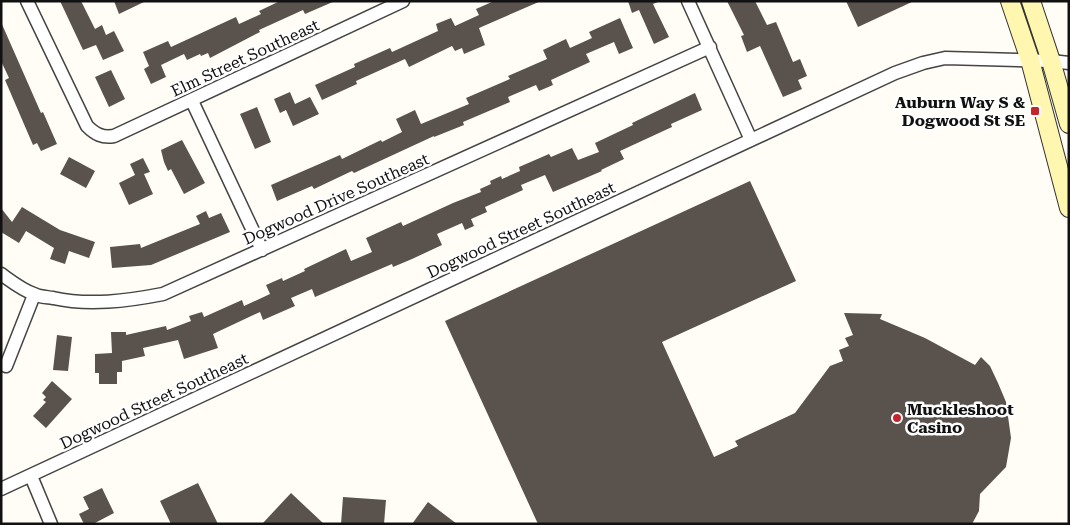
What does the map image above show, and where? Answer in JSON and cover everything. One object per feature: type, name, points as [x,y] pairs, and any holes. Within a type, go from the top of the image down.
[{"type":"main road","points":[[1010,1],[1030,60],[1069,208]]},
{"type":"main road","points":[[1031,1],[1069,124]]},
{"type":"street","name":"Elm Street Southeast","points":[[27,1],[81,115],[87,126],[100,136],[114,136],[403,1]]},
{"type":"street","points":[[688,1],[751,140]]},
{"type":"street","name":"Dogwood Drive Southeast","points":[[34,295],[80,302],[138,299],[163,294],[710,48]]},
{"type":"street","name":"Dogwood Street Southeast","points":[[1,489],[896,74],[945,58],[1069,63]]},
{"type":"street","points":[[192,101],[262,250]]},
{"type":"street","points":[[1,274],[34,295],[6,366]]},
{"type":"street","points":[[31,476],[51,524]]},
{"type":"building","points":[[60,1],[81,1],[95,29],[102,25],[106,35],[114,31],[124,51],[103,60],[96,45],[83,50]]},
{"type":"building","points":[[114,1],[146,1],[119,14]]},
{"type":"building","points":[[280,1],[335,1],[305,14],[303,10],[259,30],[260,32],[210,58],[208,53],[201,56],[200,54],[187,60],[184,54],[161,65],[166,77],[151,84],[144,69],[149,66],[143,52],[168,41],[171,47],[236,17],[239,24],[261,14],[259,11]]},
{"type":"building","points":[[494,1],[541,1],[479,28],[485,45],[464,54],[462,48],[455,51],[452,46],[409,67],[405,59],[356,81],[357,84],[322,100],[315,85],[355,67],[354,64],[390,48],[392,52],[438,31],[436,24],[451,18],[455,26],[479,15],[476,9]]},
{"type":"building","points":[[628,1],[660,1],[653,4],[669,37],[654,44],[639,10],[632,13]]},
{"type":"building","points":[[727,1],[755,1],[767,25],[776,22],[793,62],[800,59],[807,76],[798,80],[802,89],[783,97],[760,46],[747,52],[741,36],[744,35]]},
{"type":"building","points":[[846,1],[914,1],[858,27]]},
{"type":"building","points":[[620,18],[633,48],[619,54],[614,42],[586,54],[590,62],[551,80],[553,85],[539,91],[536,85],[508,97],[510,102],[463,122],[464,125],[434,136],[354,173],[352,171],[314,189],[312,186],[277,201],[271,185],[340,155],[342,159],[402,132],[396,119],[415,110],[421,124],[469,104],[466,98],[510,79],[508,76],[547,59],[543,50],[566,39],[570,48],[592,38],[589,32]]},
{"type":"building","points":[[1,22],[41,113],[43,112],[57,144],[41,151],[37,143],[33,145],[5,80],[9,78],[1,61]]},
{"type":"building","points":[[111,70],[125,99],[109,107],[95,77]]},
{"type":"building","points":[[290,92],[295,104],[310,97],[319,114],[293,126],[286,110],[280,113],[274,99]]},
{"type":"building","points":[[695,93],[702,110],[671,124],[672,127],[620,151],[624,159],[602,171],[553,192],[545,175],[521,185],[523,190],[485,207],[487,212],[471,219],[474,226],[465,230],[462,223],[437,234],[442,245],[393,267],[392,264],[315,297],[312,289],[291,298],[295,306],[263,320],[260,312],[213,334],[218,348],[184,359],[178,340],[143,348],[145,356],[122,361],[122,372],[117,372],[117,384],[99,384],[99,373],[95,373],[95,354],[112,353],[111,332],[126,332],[126,335],[166,326],[167,330],[191,321],[189,316],[202,312],[204,317],[242,300],[244,306],[270,294],[266,285],[282,278],[283,281],[346,249],[351,261],[372,252],[366,238],[401,222],[403,226],[481,192],[480,189],[491,184],[490,181],[501,176],[502,179],[520,171],[519,167],[549,154],[551,157],[572,148],[578,160],[599,152],[595,143]]},
{"type":"building","points":[[257,107],[271,142],[255,149],[240,114]]},
{"type":"building","points":[[182,140],[205,183],[184,194],[171,169],[168,171],[161,150]]},
{"type":"building","points":[[69,157],[95,171],[86,188],[60,174]]},
{"type":"building","points":[[143,158],[150,172],[144,174],[153,194],[129,205],[119,183],[135,175],[130,164]]},
{"type":"building","points":[[750,181],[796,281],[662,342],[714,457],[738,446],[735,441],[795,413],[830,366],[843,361],[839,350],[849,346],[845,338],[853,335],[844,313],[882,314],[880,319],[925,338],[975,365],[981,357],[990,366],[998,383],[1006,402],[1011,438],[1006,467],[980,494],[979,511],[972,524],[538,524],[445,321]]},
{"type":"building","points":[[22,207],[60,230],[95,242],[89,258],[69,251],[65,264],[50,259],[54,248],[26,231],[19,243],[1,232],[1,208],[12,222]]},
{"type":"building","points":[[206,211],[209,218],[221,213],[230,232],[151,265],[112,268],[110,247],[140,244],[141,248],[200,224],[196,216]]},
{"type":"building","points":[[57,335],[72,337],[68,371],[53,370]]},
{"type":"building","points":[[52,381],[72,399],[46,428],[33,416],[46,402],[43,400],[46,397],[42,393]]},
{"type":"building","points":[[198,483],[218,524],[171,524],[160,501]]},
{"type":"building","points":[[102,488],[114,513],[93,524],[84,524],[79,514],[89,509],[83,497]]},
{"type":"building","points":[[291,493],[324,524],[262,524]]},
{"type":"building","points":[[343,497],[386,500],[384,524],[341,524]]},
{"type":"building","points":[[428,502],[457,524],[412,524]]},
{"type":"place","name":"Auburn Way S & Dogwood St SE","points":[[1035,111]]},
{"type":"place","name":"Muckleshoot Casino","points":[[897,418]]}]
